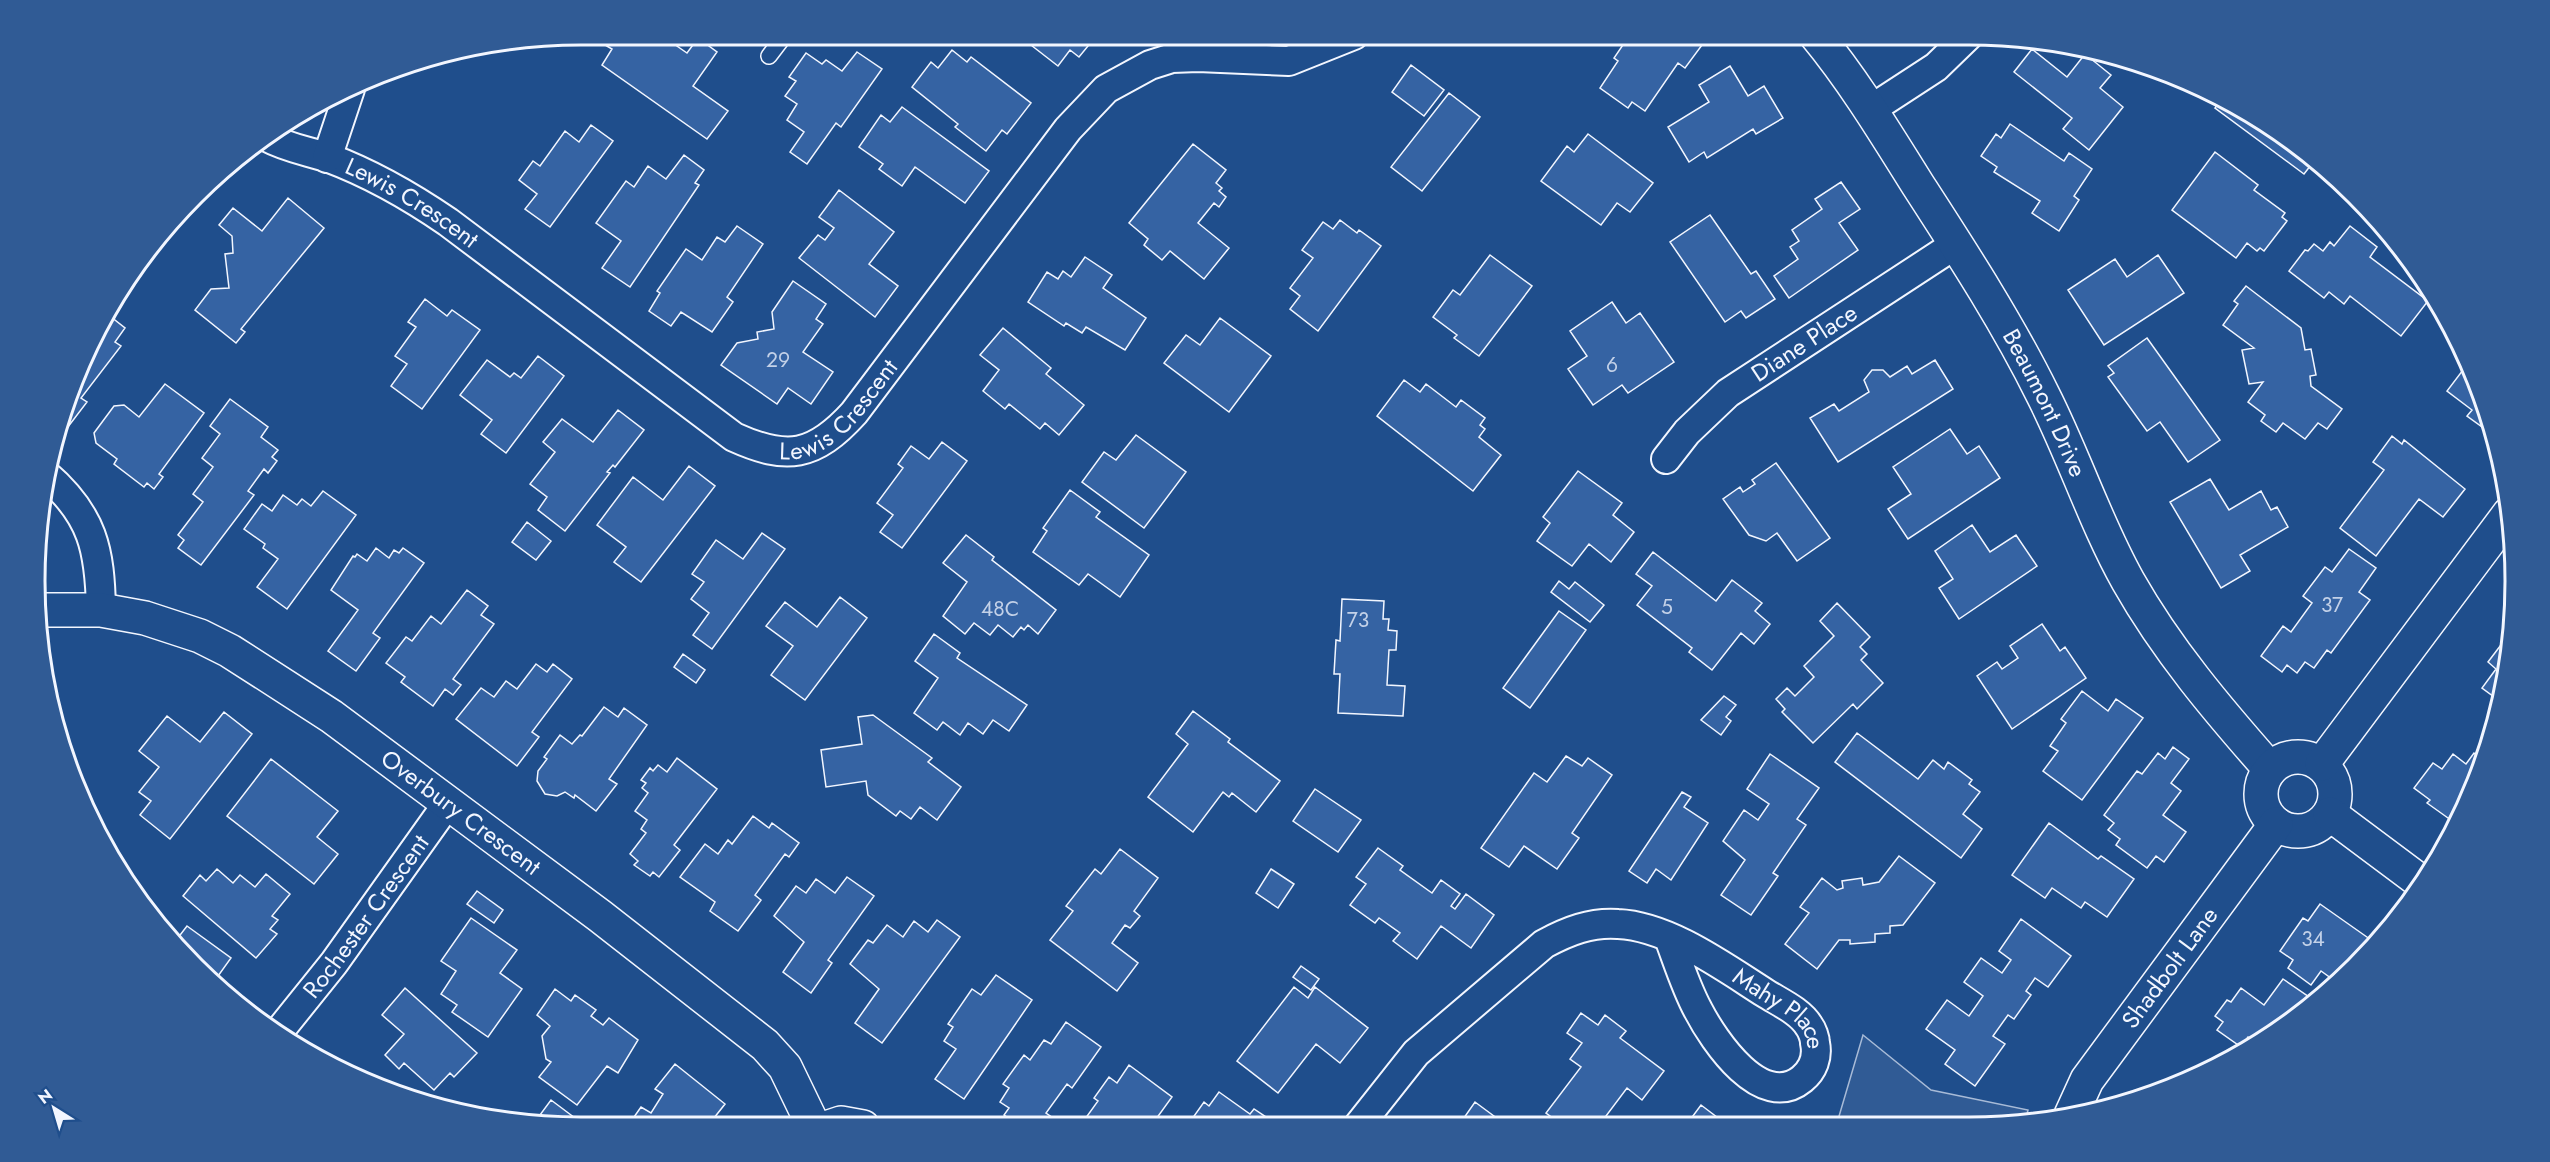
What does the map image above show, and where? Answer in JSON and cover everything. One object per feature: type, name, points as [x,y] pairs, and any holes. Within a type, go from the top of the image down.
[{"type":"street","name":"Lewis Crescent","points":[[276,140],[302,152],[327,158],[408,194],[734,436],[772,451],[794,451],[818,445],[838,430],[854,413],[1086,107],[1106,89],[1168,46],[1289,61],[1328,45]]},
{"type":"street","name":"Beaumont Drive","points":[[1824,45],[1870,110],[2002,318],[2044,396],[2101,529],[2128,582],[2163,638],[2201,689],[2270,769]]},
{"type":"street","points":[[1870,110],[1936,67],[1958,45]]},
{"type":"street","points":[[327,158],[347,99]]},
{"type":"street","name":"Diane Place","points":[[1666,459],[1687,432],[1728,393],[1956,244]]},
{"type":"street","points":[[54,483],[75,504],[95,545],[100,567],[101,610]]},
{"type":"street","points":[[2322,765],[2501,524]]},
{"type":"street","name":"Overbury Crescent","points":[[46,610],[101,610],[174,626],[230,651],[332,716],[600,916],[776,1054],[794,1082],[810,1117]]},
{"type":"street","points":[[2296,756],[2310,758],[2322,765],[2330,772],[2336,793],[2330,814],[2311,829],[2293,830],[2276,824],[2264,808],[2261,798],[2261,787],[2270,769],[2281,760],[2296,756]]},
{"type":"street","name":"Rochester Crescent","points":[[283,1027],[334,963],[448,803]]},
{"type":"street","points":[[2330,814],[2416,878]]},
{"type":"street","name":"Shadbolt Lane","points":[[2074,1107],[2087,1080],[2276,824]]},
{"type":"street","name":"Mahy Place","points":[[1365,1117],[1416,1053],[1544,944],[1564,933],[1588,926],[1619,924],[1646,929],[1669,938],[1711,959],[1795,1012],[1809,1025],[1815,1042],[1816,1060],[1806,1075],[1796,1084],[1775,1088],[1757,1082],[1742,1070],[1715,1037],[1698,1010],[1669,938]]},
{"type":"lane","points":[[769,56],[777,45]]},
{"type":"shaded area","points":[[1863,1035],[1931,1090],[2028,1110],[2027,1113],[2004,1116],[1839,1117]]},
{"type":"building","points":[[605,45],[675,45],[687,53],[693,45],[708,45],[717,52],[693,86],[728,111],[707,139],[602,65],[612,49]]},
{"type":"building","points":[[1031,45],[1089,45],[1079,57],[1070,50],[1058,66]]},
{"type":"building","points":[[1623,45],[1702,45],[1685,68],[1678,63],[1645,111],[1632,102],[1628,108],[1600,88],[1618,61],[1614,58]]},
{"type":"building","points":[[2032,49],[2067,77],[2083,57],[2091,59],[2111,75],[2100,88],[2123,107],[2089,150],[2063,129],[2072,118],[2014,72]]},
{"type":"building","points":[[952,50],[967,62],[971,57],[1031,103],[1007,134],[1002,130],[986,151],[955,127],[958,124],[912,87],[931,62],[938,68]]},
{"type":"building","points":[[857,52],[882,69],[841,127],[836,123],[807,164],[790,152],[804,132],[787,120],[797,104],[785,96],[796,81],[789,77],[806,53],[822,64],[826,60],[842,71]]},
{"type":"building","points":[[1411,65],[1444,90],[1424,116],[1392,92]]},
{"type":"building","points":[[1730,66],[1748,96],[1764,86],[1783,118],[1756,134],[1753,129],[1707,158],[1704,152],[1689,162],[1668,127],[1709,102],[1699,85]]},
{"type":"building","points":[[1449,93],[1480,117],[1422,191],[1391,167]]},
{"type":"building","points":[[2216,106],[2267,135],[2309,167],[2304,174],[2215,108]]},
{"type":"building","points":[[902,107],[989,171],[965,203],[915,167],[902,186],[879,169],[883,164],[859,147],[881,115],[890,122]]},
{"type":"building","points":[[2010,124],[2064,161],[2069,153],[2092,169],[2074,196],[2079,200],[2059,231],[2032,213],[2040,201],[1994,172],[1997,167],[1981,156],[1996,134],[2001,138]]},
{"type":"building","points":[[591,125],[613,141],[550,227],[525,209],[537,194],[519,180],[533,161],[540,166],[565,131],[579,142]]},
{"type":"building","points":[[1588,134],[1653,183],[1630,212],[1617,203],[1601,225],[1541,181],[1567,146],[1574,152]]},
{"type":"building","points":[[1193,144],[1226,170],[1216,183],[1222,188],[1219,191],[1226,197],[1219,207],[1214,203],[1198,223],[1229,248],[1204,279],[1170,251],[1162,260],[1144,245],[1148,239],[1129,223]]},
{"type":"building","points":[[2215,152],[2258,185],[2254,190],[2285,213],[2282,217],[2287,221],[2264,251],[2260,248],[2257,251],[2247,243],[2236,258],[2172,210]]},
{"type":"building","points":[[684,155],[704,170],[695,183],[699,185],[630,287],[602,268],[621,241],[596,223],[626,181],[634,187],[648,166],[666,179]]},
{"type":"building","points":[[1841,182],[1860,209],[1839,223],[1858,250],[1789,298],[1774,276],[1798,259],[1790,247],[1799,241],[1792,230],[1822,209],[1815,199]]},
{"type":"building","points":[[839,190],[894,232],[869,264],[898,286],[875,317],[799,258],[818,235],[825,240],[834,228],[819,217]]},
{"type":"building","points":[[288,198],[324,228],[241,329],[245,332],[236,343],[195,310],[211,289],[229,288],[225,254],[233,253],[232,236],[219,225],[233,208],[262,231]]},
{"type":"building","points":[[1710,215],[1751,274],[1756,271],[1775,299],[1746,318],[1741,311],[1725,322],[1670,242]]},
{"type":"building","points":[[1340,220],[1357,233],[1359,230],[1381,246],[1318,331],[1290,309],[1300,296],[1290,288],[1313,258],[1302,250],[1323,222],[1333,229]]},
{"type":"building","points":[[737,226],[763,244],[727,297],[733,302],[712,332],[681,312],[671,326],[649,311],[660,293],[657,291],[686,249],[702,260],[717,237],[725,242]]},
{"type":"building","points":[[2350,226],[2377,247],[2370,257],[2424,298],[2427,303],[2401,336],[2350,296],[2344,304],[2329,292],[2324,298],[2289,271],[2305,250],[2308,251],[2314,244],[2323,251],[2330,242],[2334,246]]},
{"type":"building","points":[[1490,255],[1532,286],[1479,356],[1454,338],[1457,335],[1433,317],[1453,290],[1460,295]]},
{"type":"building","points":[[2158,255],[2184,293],[2104,345],[2068,290],[2115,259],[2127,277]]},
{"type":"building","points":[[1085,257],[1112,275],[1103,288],[1146,318],[1125,350],[1086,327],[1082,333],[1066,323],[1064,326],[1028,302],[1047,272],[1058,279],[1063,271],[1071,277]]},
{"type":"building","points":[[793,281],[826,304],[816,319],[823,324],[803,352],[833,372],[811,404],[788,388],[777,404],[721,365],[737,343],[758,339],[757,332],[774,329],[772,312]]},
{"type":"building","points":[[2246,286],[2301,328],[2305,350],[2311,349],[2316,375],[2310,376],[2311,386],[2342,409],[2327,429],[2318,423],[2305,439],[2283,423],[2276,432],[2261,421],[2265,415],[2248,402],[2263,382],[2249,384],[2242,350],[2254,348],[2223,325],[2238,304],[2234,301]]},
{"type":"building","points":[[425,299],[447,316],[452,310],[480,330],[422,409],[391,386],[407,364],[395,356],[416,327],[408,322]]},
{"type":"building","points":[[1612,302],[1626,323],[1640,313],[1674,362],[1628,393],[1622,385],[1593,405],[1568,369],[1587,356],[1570,331]]},
{"type":"building","points":[[1220,318],[1271,356],[1229,412],[1164,363],[1186,335],[1200,345]]},
{"type":"building","points":[[114,319],[125,328],[115,342],[121,346],[81,398],[87,402],[67,428],[86,376]]},
{"type":"building","points":[[1003,328],[1051,368],[1046,374],[1084,405],[1059,435],[1045,423],[1040,429],[1009,404],[1005,409],[983,391],[999,370],[980,355]]},
{"type":"building","points":[[2147,338],[2220,440],[2188,462],[2160,422],[2147,431],[2108,377],[2114,373],[2108,366]]},
{"type":"building","points":[[538,356],[564,376],[506,453],[481,434],[492,420],[460,395],[487,360],[510,377],[514,373],[521,378]]},
{"type":"building","points":[[1935,360],[1953,389],[1838,462],[1810,418],[1834,404],[1839,411],[1869,392],[1864,380],[1872,370],[1883,370],[1890,377],[1907,366],[1912,374]]},
{"type":"building","points":[[2462,371],[2483,427],[2467,416],[2472,410],[2447,391]]},
{"type":"building","points":[[1404,380],[1420,392],[1426,384],[1456,407],[1461,400],[1485,418],[1480,425],[1485,429],[1479,437],[1501,455],[1473,491],[1377,416]]},
{"type":"building","points":[[165,384],[204,413],[159,474],[163,477],[154,489],[147,483],[144,487],[114,464],[117,459],[96,443],[94,433],[114,406],[124,405],[139,417]]},
{"type":"building","points":[[230,399],[268,427],[261,437],[278,450],[272,457],[277,461],[268,473],[264,469],[248,491],[254,495],[201,565],[178,548],[184,540],[178,535],[203,502],[193,494],[213,467],[202,458],[220,434],[210,426]]},
{"type":"building","points":[[618,410],[644,430],[615,467],[613,465],[607,472],[610,473],[565,531],[538,510],[547,497],[530,484],[555,452],[543,442],[562,419],[593,442]]},
{"type":"building","points":[[1950,429],[1967,454],[1979,446],[2000,478],[1908,539],[1888,509],[1911,494],[1893,467]]},
{"type":"building","points":[[1136,435],[1186,472],[1144,528],[1082,482],[1104,452],[1116,460]]},
{"type":"building","points":[[2392,436],[2402,444],[2404,440],[2465,489],[2443,517],[2419,499],[2376,556],[2340,528],[2384,470],[2373,462]]},
{"type":"building","points":[[942,442],[967,461],[902,548],[880,532],[893,515],[877,503],[903,468],[898,464],[911,446],[929,459]]},
{"type":"building","points":[[1776,463],[1830,538],[1797,561],[1777,533],[1766,541],[1749,535],[1723,499],[1740,487],[1743,492],[1755,484],[1752,480]]},
{"type":"building","points":[[689,466],[715,486],[641,582],[614,562],[626,547],[597,525],[633,477],[663,500]]},
{"type":"building","points":[[1578,471],[1622,503],[1613,515],[1634,532],[1611,562],[1589,544],[1572,566],[1537,541],[1550,523],[1543,517]]},
{"type":"building","points":[[2210,479],[2229,510],[2261,491],[2271,510],[2277,507],[2288,527],[2240,555],[2250,571],[2221,588],[2170,502]]},
{"type":"building","points":[[1070,490],[1100,512],[1096,517],[1149,555],[1120,597],[1088,574],[1079,585],[1033,552],[1047,531],[1043,528]]},
{"type":"building","points":[[323,491],[356,515],[287,609],[257,587],[278,559],[263,548],[265,544],[244,529],[262,504],[272,511],[283,495],[297,505],[302,499],[311,506]]},
{"type":"building","points":[[527,522],[551,541],[536,560],[512,542]]},
{"type":"building","points":[[1972,525],[1990,552],[2016,535],[2037,566],[1959,619],[1939,588],[1953,579],[1935,551]]},
{"type":"building","points":[[762,533],[785,549],[712,649],[693,635],[709,613],[691,599],[704,582],[692,574],[716,540],[743,559]]},
{"type":"building","points":[[966,535],[994,557],[992,560],[1056,610],[1038,634],[1028,625],[1024,630],[1021,627],[1013,637],[998,625],[990,635],[974,623],[965,634],[943,616],[967,582],[943,563]]},
{"type":"building","points":[[376,548],[389,558],[394,550],[399,553],[403,548],[424,563],[373,633],[380,638],[356,671],[328,651],[358,610],[331,590],[353,556],[357,554],[367,561]]},
{"type":"building","points":[[2349,549],[2376,568],[2359,592],[2370,600],[2331,653],[2327,650],[2314,668],[2305,662],[2297,673],[2287,665],[2282,672],[2261,656],[2283,626],[2291,632],[2312,603],[2303,596],[2325,567],[2332,572]]},
{"type":"building","points":[[1653,552],[1716,601],[1732,580],[1762,603],[1755,611],[1770,624],[1754,644],[1741,633],[1712,670],[1689,652],[1692,648],[1637,605],[1652,586],[1636,574]]},
{"type":"building","points":[[1559,581],[1569,589],[1575,582],[1604,605],[1590,622],[1551,592]]},
{"type":"building","points":[[467,590],[488,606],[481,615],[494,624],[453,679],[461,685],[453,695],[445,689],[433,706],[401,682],[405,677],[386,663],[406,637],[412,641],[431,616],[441,624]]},
{"type":"building","points":[[840,597],[867,618],[805,700],[771,675],[793,646],[766,626],[785,602],[817,627]]},
{"type":"building","points":[[1342,599],[1384,601],[1383,619],[1389,619],[1388,630],[1397,631],[1396,650],[1389,650],[1387,685],[1405,686],[1403,716],[1338,713],[1340,674],[1334,674],[1336,640],[1340,641]]},
{"type":"building","points":[[1837,603],[1870,637],[1860,647],[1867,654],[1861,660],[1883,683],[1857,709],[1853,704],[1813,743],[1782,712],[1785,709],[1776,699],[1787,688],[1795,696],[1814,677],[1804,666],[1834,636],[1820,621]]},
{"type":"building","points":[[1559,611],[1586,630],[1530,708],[1503,688]]},
{"type":"building","points":[[2042,624],[2060,651],[2065,647],[2086,678],[2012,729],[1977,676],[1997,662],[2002,669],[2018,658],[2010,646]]},
{"type":"building","points":[[934,634],[960,653],[957,658],[1027,705],[1009,731],[993,720],[983,734],[968,723],[960,735],[943,722],[937,730],[914,713],[938,678],[915,661]]},
{"type":"building","points":[[2501,645],[2493,696],[2482,688],[2496,669],[2488,662]]},
{"type":"building","points":[[683,654],[705,670],[696,683],[674,667]]},
{"type":"building","points":[[536,664],[547,672],[553,664],[572,679],[532,732],[539,737],[517,766],[456,719],[481,688],[494,697],[506,681],[517,689]]},
{"type":"building","points":[[2082,691],[2108,711],[2116,699],[2143,718],[2082,800],[2043,771],[2058,751],[2050,746],[2066,723],[2061,719]]},
{"type":"building","points":[[1724,696],[1736,705],[1726,717],[1731,721],[1721,735],[1701,720]]},
{"type":"building","points":[[604,707],[618,717],[624,708],[647,725],[609,779],[617,784],[596,811],[575,795],[574,798],[565,792],[557,796],[545,794],[537,781],[538,771],[547,759],[544,757],[560,735],[572,744],[580,735],[582,736]]},
{"type":"building","points":[[1193,711],[1230,739],[1228,742],[1280,781],[1256,812],[1232,793],[1229,797],[1223,792],[1193,832],[1148,797],[1188,744],[1176,734]]},
{"type":"building","points":[[224,712],[252,734],[170,839],[140,815],[151,801],[139,792],[159,767],[139,751],[167,716],[200,742]]},
{"type":"building","points":[[873,715],[932,758],[928,762],[961,787],[937,820],[920,807],[911,819],[900,811],[896,816],[868,795],[866,781],[826,787],[821,750],[862,744],[858,717]]},
{"type":"building","points":[[1857,733],[1918,779],[1933,760],[1944,769],[1948,762],[1972,780],[1969,784],[1980,792],[1963,814],[1982,829],[1961,858],[1835,762]]},
{"type":"building","points":[[2173,747],[2189,759],[2171,783],[2181,791],[2163,815],[2186,832],[2164,862],[2156,856],[2147,868],[2116,845],[2120,839],[2108,830],[2114,823],[2104,815],[2137,771],[2142,774],[2158,753],[2165,759]]},
{"type":"building","points":[[2474,753],[2476,755],[2449,819],[2427,803],[2430,800],[2414,788],[2433,763],[2442,769],[2453,754],[2466,764]]},
{"type":"building","points":[[1770,754],[1819,788],[1797,819],[1806,825],[1773,873],[1778,876],[1751,915],[1721,895],[1745,860],[1723,841],[1744,810],[1758,820],[1769,804],[1747,789]]},
{"type":"building","points":[[1566,756],[1582,766],[1588,758],[1612,775],[1572,833],[1579,838],[1557,869],[1524,846],[1509,867],[1481,848],[1534,773],[1547,782]]},
{"type":"building","points":[[677,758],[717,789],[674,845],[680,850],[659,877],[653,872],[650,876],[634,865],[638,861],[630,854],[646,833],[641,829],[647,820],[635,811],[648,793],[642,788],[646,783],[641,780],[650,768],[653,771],[658,765],[667,772]]},
{"type":"building","points":[[271,759],[338,811],[317,837],[338,854],[314,884],[227,816]]},
{"type":"building","points":[[1315,789],[1361,820],[1338,852],[1293,821]]},
{"type":"building","points":[[1682,792],[1691,797],[1684,807],[1708,823],[1671,880],[1656,869],[1647,883],[1629,871]]},
{"type":"building","points":[[753,816],[769,828],[772,823],[799,843],[789,857],[785,854],[755,895],[761,900],[738,931],[710,911],[715,902],[680,877],[705,844],[718,854],[728,840],[732,844]]},
{"type":"building","points":[[2049,823],[2098,859],[2101,856],[2134,879],[2107,917],[2085,902],[2081,908],[2052,888],[2045,898],[2012,875]]},
{"type":"building","points":[[1378,848],[1403,866],[1400,870],[1432,893],[1441,880],[1460,894],[1451,906],[1455,909],[1466,894],[1494,915],[1471,948],[1441,926],[1417,959],[1393,941],[1400,933],[1379,918],[1375,923],[1350,905],[1366,884],[1356,877]]},
{"type":"building","points":[[1120,849],[1158,878],[1134,911],[1140,916],[1130,928],[1125,925],[1112,943],[1138,963],[1117,991],[1050,940],[1073,911],[1066,906],[1095,869],[1101,874]]},
{"type":"building","points":[[1899,856],[1935,883],[1903,925],[1890,926],[1890,933],[1875,934],[1875,942],[1850,944],[1850,940],[1839,940],[1817,969],[1785,944],[1809,913],[1800,907],[1822,878],[1837,890],[1843,888],[1842,881],[1862,878],[1863,885],[1879,882]]},
{"type":"building","points":[[217,869],[233,883],[240,875],[255,887],[266,874],[290,894],[272,916],[278,920],[270,929],[277,934],[256,958],[183,896],[200,875],[206,881]]},
{"type":"building","points":[[1271,869],[1294,884],[1278,908],[1256,893]]},
{"type":"building","points":[[847,877],[874,896],[828,960],[832,963],[811,993],[783,972],[804,942],[774,916],[796,886],[806,893],[816,879],[835,893]]},
{"type":"building","points":[[477,891],[503,910],[494,923],[467,904]]},
{"type":"building","points":[[2320,904],[2368,938],[2330,977],[2321,971],[2311,985],[2288,968],[2293,960],[2280,951],[2303,918],[2308,921]]},
{"type":"building","points":[[471,918],[517,950],[500,973],[522,989],[488,1037],[452,1012],[457,1005],[441,994],[456,971],[441,961]]},
{"type":"building","points":[[2021,919],[2071,956],[2048,987],[2035,978],[2026,991],[2031,995],[2014,1019],[2008,1015],[1993,1036],[2005,1044],[1975,1086],[1945,1064],[1955,1050],[1926,1029],[1947,1000],[1969,1016],[1983,996],[1964,982],[1981,958],[2002,973],[2011,960],[1999,951]]},
{"type":"building","points":[[937,920],[960,937],[882,1043],[855,1023],[879,989],[850,964],[868,940],[873,943],[887,925],[903,937],[914,921],[928,932]]},
{"type":"building","points":[[187,926],[231,958],[219,975],[180,936]]},
{"type":"building","points":[[1301,966],[1319,979],[1311,990],[1293,977]]},
{"type":"building","points":[[996,975],[1032,1000],[964,1099],[935,1079],[956,1049],[944,1041],[953,1027],[948,1024],[972,989],[981,995]]},
{"type":"building","points":[[2283,979],[2307,996],[2267,1027],[2238,1045],[2217,1030],[2223,1022],[2215,1016],[2227,1000],[2231,1002],[2241,988],[2264,1005]]},
{"type":"building","points":[[1294,987],[1308,998],[1315,987],[1368,1028],[1340,1063],[1316,1044],[1278,1093],[1237,1061]]},
{"type":"building","points":[[405,988],[477,1053],[454,1077],[450,1073],[434,1090],[404,1063],[399,1069],[385,1055],[404,1034],[382,1015]]},
{"type":"building","points":[[555,989],[571,1001],[575,995],[596,1010],[591,1016],[603,1025],[609,1018],[638,1040],[618,1073],[607,1066],[577,1105],[539,1077],[551,1062],[546,1059],[542,1036],[550,1026],[537,1015]]},
{"type":"building","points":[[1581,1013],[1598,1025],[1605,1015],[1626,1031],[1620,1038],[1664,1071],[1642,1100],[1627,1088],[1605,1117],[1551,1117],[1546,1113],[1581,1067],[1570,1059],[1582,1043],[1567,1033]]},
{"type":"building","points":[[1066,1022],[1101,1047],[1072,1088],[1067,1084],[1046,1113],[1052,1117],[1007,1117],[1004,1115],[1009,1108],[1000,1102],[1009,1088],[1003,1084],[1024,1055],[1030,1060],[1044,1040],[1051,1044]]},
{"type":"building","points":[[675,1064],[725,1104],[715,1117],[634,1117],[641,1107],[651,1113],[663,1094],[655,1089]]},
{"type":"building","points":[[1129,1065],[1172,1097],[1158,1117],[1086,1117],[1098,1101],[1094,1098],[1109,1077],[1117,1083]]},
{"type":"building","points":[[1219,1092],[1250,1114],[1254,1109],[1266,1117],[1193,1117],[1204,1102],[1209,1106]]},
{"type":"building","points":[[551,1100],[573,1117],[546,1116],[540,1115]]},
{"type":"building","points":[[1475,1102],[1495,1117],[1465,1117]]},
{"type":"building","points":[[1701,1105],[1717,1117],[1692,1117]]}]
